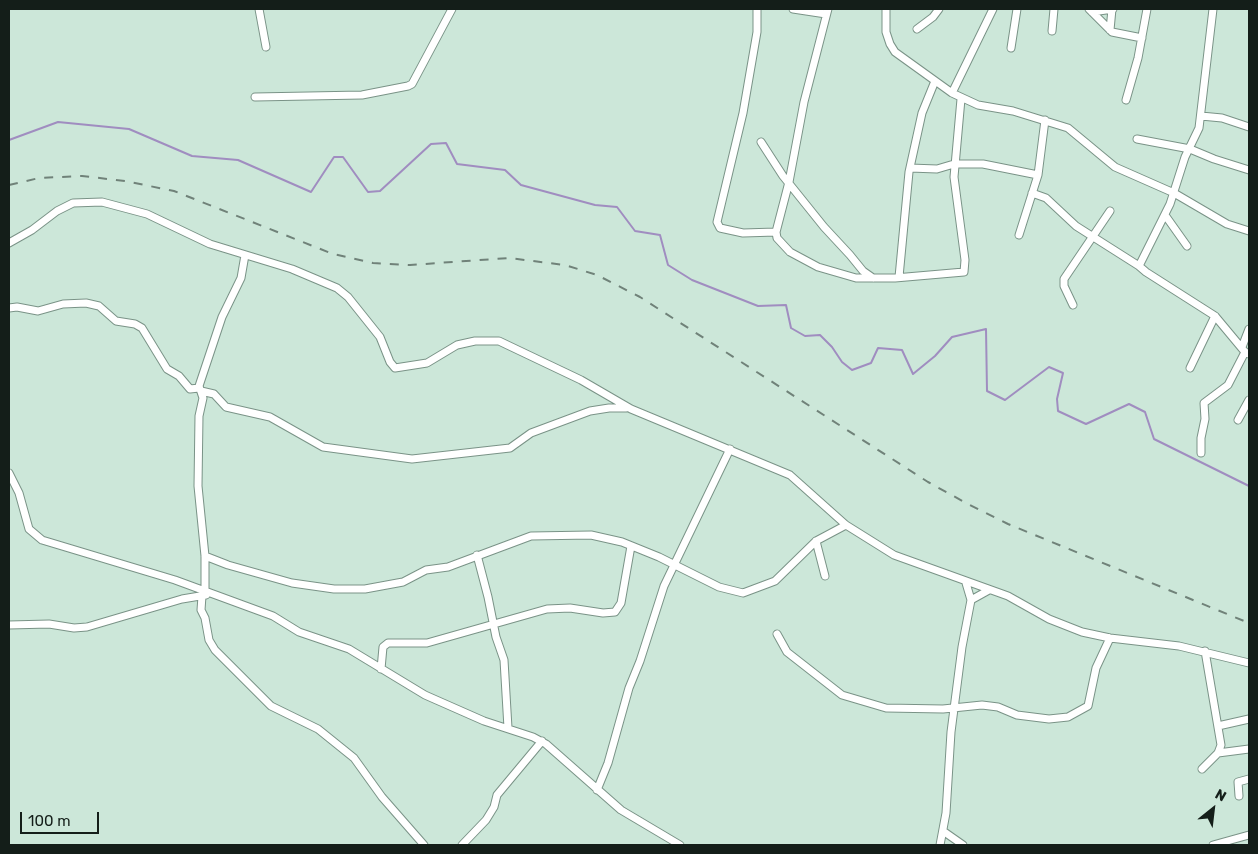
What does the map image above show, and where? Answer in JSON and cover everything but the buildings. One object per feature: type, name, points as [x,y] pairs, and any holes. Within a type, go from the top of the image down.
[{"type":"street","points":[[259,9],[266,46]]},
{"type":"street","points":[[255,97],[362,95],[408,86],[412,84],[452,9]]},
{"type":"street","points":[[757,9],[757,32],[746,82],[743,114],[717,222],[720,228],[743,233],[776,232]]},
{"type":"street","points":[[793,9],[827,11],[804,102],[789,182],[776,232],[777,238],[784,247],[809,263],[847,276],[875,278],[964,272],[954,164],[961,99]]},
{"type":"street","points":[[886,9],[886,32],[892,48],[961,99],[978,105],[1013,111],[1045,120],[1074,131],[1115,167],[1174,193],[1227,224],[1249,231]]},
{"type":"street","points":[[917,29],[933,17],[939,9]]},
{"type":"street","points":[[952,93],[994,9]]},
{"type":"street","points":[[1011,48],[1017,9]]},
{"type":"street","points":[[1052,31],[1054,9]]},
{"type":"street","points":[[1091,10],[1113,9],[1110,30]]},
{"type":"street","points":[[1126,100],[1142,38],[1147,9]]},
{"type":"street","points":[[1140,266],[1165,215],[1196,138],[1201,116],[1208,39],[1213,9]]},
{"type":"street","points":[[1091,10],[1110,30],[1120,35],[1142,38]]},
{"type":"street","points":[[900,277],[910,168],[922,113],[935,81]]},
{"type":"street","points":[[1201,116],[1222,118],[1249,127]]},
{"type":"street","points":[[1019,235],[1038,175],[1045,120]]},
{"type":"street","points":[[1137,139],[1190,149],[1214,160],[1249,170]]},
{"type":"street","points":[[761,142],[789,182],[863,271],[875,278]]},
{"type":"street","points":[[910,168],[937,169],[954,164],[991,165],[1038,175]]},
{"type":"street","points":[[1032,193],[1050,201],[1068,220],[1092,238],[1140,266],[1146,272],[1215,316],[1246,351]]},
{"type":"street","points":[[9,243],[66,206],[90,201],[102,202],[146,214],[210,244],[300,272],[331,285],[344,293],[380,337],[390,362],[395,368],[427,363],[457,345],[494,340],[581,380],[632,409],[790,475],[846,525],[894,555],[966,583],[1016,599],[1070,628],[1110,638],[1205,651],[1249,663]]},
{"type":"street","points":[[1073,304],[1064,286],[1064,279],[1110,211]]},
{"type":"street","points":[[1165,215],[1187,246]]},
{"type":"street","points":[[245,255],[241,278],[220,322],[200,390],[203,398],[198,416],[198,486],[205,556],[201,610],[205,618],[208,640],[214,650],[271,706],[318,730],[354,758],[382,797],[424,845]]},
{"type":"street","points":[[9,308],[14,307],[38,311],[63,304],[86,303],[99,306],[116,321],[135,324],[142,328],[167,369],[179,376],[190,389],[214,394],[226,407],[270,417],[324,447],[412,459],[510,448],[531,433],[590,412],[614,408],[632,409]]},
{"type":"street","points":[[1190,368],[1215,316]]},
{"type":"street","points":[[1201,453],[1201,438],[1205,419],[1204,403],[1228,385],[1246,351],[1249,329]]},
{"type":"street","points":[[1238,420],[1249,400]]},
{"type":"street","points":[[597,790],[608,763],[629,688],[640,661],[664,586],[730,449]]},
{"type":"street","points":[[9,473],[19,493],[28,529],[42,540],[175,580],[203,593],[214,594],[273,616],[299,632],[339,644],[425,695],[484,720],[542,741],[597,790],[631,817],[680,845]]},
{"type":"street","points":[[205,556],[228,565],[292,583],[348,589],[395,584],[426,570],[448,567],[532,536],[591,535],[614,540],[660,557],[719,587],[742,593],[775,581],[816,541],[846,525]]},
{"type":"street","points":[[816,541],[825,576]]},
{"type":"street","points":[[381,669],[385,644],[427,643],[546,609],[570,608],[603,613],[615,612],[621,602],[630,546]]},
{"type":"street","points":[[477,555],[496,637],[504,660],[508,728]]},
{"type":"street","points":[[940,845],[943,831],[947,765],[954,708],[962,647],[971,600],[966,583]]},
{"type":"street","points":[[971,600],[989,590]]},
{"type":"street","points":[[9,625],[49,624],[74,628],[87,627],[203,593]]},
{"type":"street","points":[[777,634],[787,652],[838,694],[886,708],[954,708],[988,705],[1017,715],[1049,719],[1075,715],[1089,704],[1096,668],[1110,638]]},
{"type":"street","points":[[1202,769],[1218,753],[1221,745],[1205,651]]},
{"type":"street","points":[[1218,726],[1249,719]]},
{"type":"street","points":[[464,845],[490,813],[497,795],[542,741]]},
{"type":"street","points":[[1218,753],[1249,749]]},
{"type":"street","points":[[1240,796],[1238,782],[1249,779]]},
{"type":"street","points":[[943,831],[963,845]]},
{"type":"street","points":[[1213,845],[1249,835]]},
{"type":"waterway","points":[[9,140],[58,122],[129,129],[192,156],[238,160],[311,192],[334,157],[343,157],[368,192],[380,191],[431,144],[446,143],[457,164],[505,170],[521,185],[595,205],[617,207],[635,231],[660,235],[668,265],[692,280],[758,306],[786,305],[791,328],[805,336],[820,335],[832,347],[842,362],[852,370],[871,363],[878,348],[902,350],[913,374],[935,356],[952,337],[986,329],[987,391],[1005,400],[1049,367],[1063,373],[1057,399],[1058,411],[1086,424],[1129,404],[1145,412],[1154,439],[1249,486]]},
{"type":"railway","points":[[9,185],[39,178],[82,176],[125,181],[174,191],[333,254],[373,263],[410,265],[509,258],[565,265],[597,275],[640,297],[928,482],[966,503],[1008,524],[1249,623]]}]
